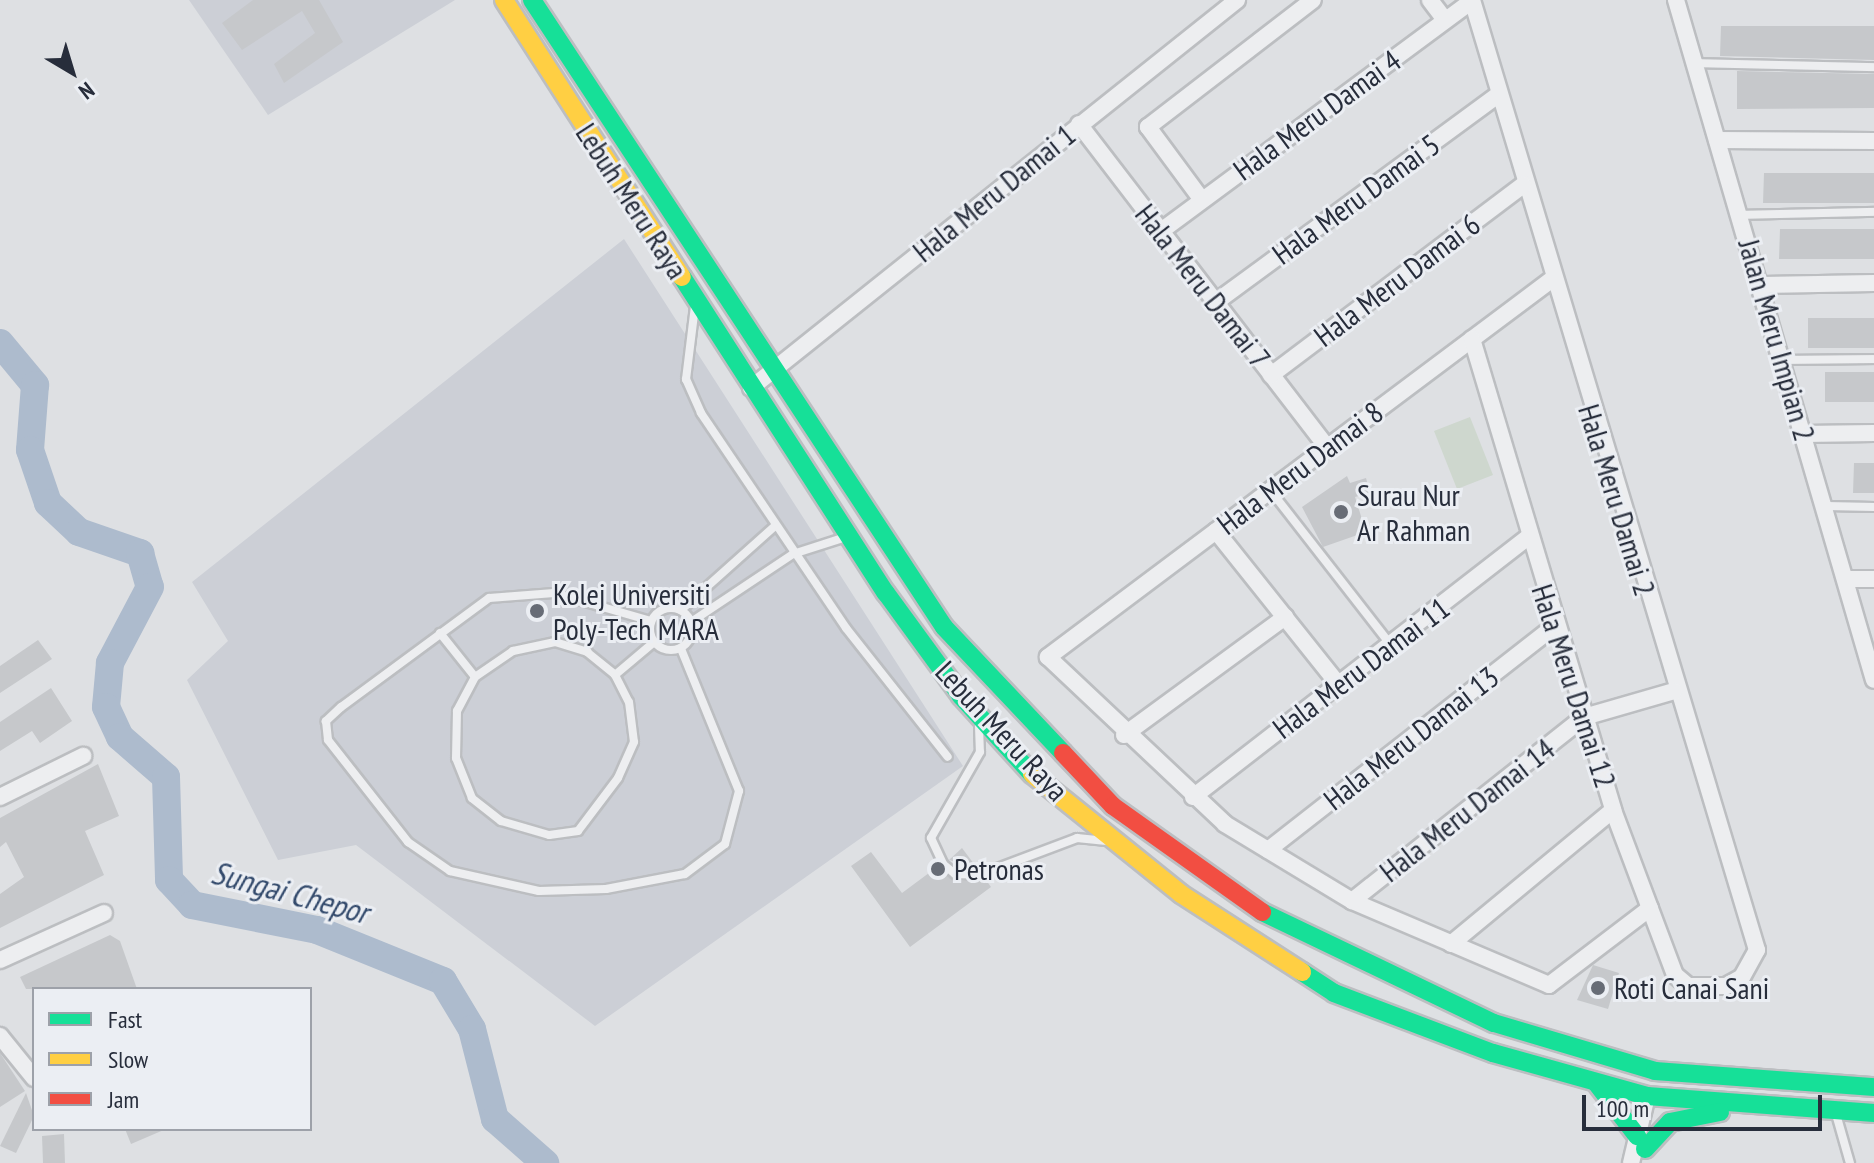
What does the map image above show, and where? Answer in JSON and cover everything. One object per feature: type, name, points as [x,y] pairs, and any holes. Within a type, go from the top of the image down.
[{"type":"main road","name":"Lebuh Meru Raya","points":[[504,0],[751,388],[850,537],[979,715],[1038,780],[1181,894],[1334,993],[1493,1053],[1647,1096],[1742,1108],[1874,1113]]},
{"type":"main road","name":"Lebuh Meru Raya","points":[[532,0],[772,372],[944,627],[1113,806],[1229,895],[1347,963],[1494,1023],[1620,1062],[1724,1081],[1874,1087]]},
{"type":"main road","points":[[1620,1062],[1647,1096],[1661,1083],[1700,1088],[1724,1081]]},
{"type":"main road","points":[[1592,1079],[1624,1110],[1641,1149],[1670,1122],[1742,1108]]},
{"type":"street","name":"Hala Meru Damai 1","points":[[751,388],[1237,0]]},
{"type":"street","points":[[1202,200],[1148,127],[1313,0]]},
{"type":"street","points":[[1430,0],[1445,20]]},
{"type":"street","name":"Hala Meru Damai 4","points":[[1161,231],[1472,0]]},
{"type":"street","name":"Hala Meru Damai 2","points":[[1472,0],[1496,96],[1674,691],[1757,950],[1742,977],[1726,986]]},
{"type":"street","name":"Jalan Meru Impian 2","points":[[1676,0],[1871,655],[1874,680]]},
{"type":"street","name":"Hala Meru Damai 5","points":[[1216,302],[1496,96]]},
{"type":"street","name":"Hala Meru Damai 7","points":[[1079,124],[1328,448]]},
{"type":"street","points":[[1717,140],[1874,141]]},
{"type":"street","name":"Hala Meru Damai 6","points":[[1271,375],[1523,185]]},
{"type":"street","name":"Hala Meru Damai 8","points":[[1124,735],[1048,657],[1551,280]]},
{"type":"street","points":[[1762,285],[1874,283]]},
{"type":"street","name":"Hala Meru Damai 12","points":[[1472,339],[1527,538],[1613,810],[1675,975],[1688,986],[1726,986]]},
{"type":"street","points":[[1804,434],[1874,433]]},
{"type":"street","points":[[1216,531],[1338,684]]},
{"type":"street","name":"Hala Meru Damai 11","points":[[1193,797],[1338,684],[1392,647],[1527,538]]},
{"type":"street","points":[[1846,579],[1874,579]]},
{"type":"street","points":[[1285,617],[1124,735],[1193,797],[1268,850],[1352,901],[1549,985],[1650,908]]},
{"type":"street","name":"Hala Meru Damai 13","points":[[1268,850],[1555,626]]},
{"type":"street","name":"Hala Meru Damai 14","points":[[1352,901],[1584,717],[1674,691]]},
{"type":"street","points":[[0,797],[83,756]]},
{"type":"street","points":[[1451,944],[1613,810]]},
{"type":"street","points":[[0,960],[104,913]]},
{"type":"street","points":[[0,1036],[32,1076]]},
{"type":"street","points":[[1631,1163],[1641,1149],[1647,1096]]},
{"type":"lane","points":[[1694,63],[1874,67]]},
{"type":"lane","points":[[1740,215],[1874,212]]},
{"type":"lane","points":[[696,301],[686,379],[793,554],[948,757]]},
{"type":"lane","points":[[1783,360],[1874,359]]},
{"type":"lane","points":[[1271,490],[1392,647]]},
{"type":"lane","points":[[1826,506],[1874,507]]},
{"type":"lane","points":[[651,621],[660,611],[681,610],[775,526]]},
{"type":"lane","points":[[651,621],[554,593],[516,593],[489,598],[326,721],[328,740],[408,842],[450,871],[539,891],[606,889],[685,874],[725,844],[739,791],[681,649],[691,622],[793,554],[826,538],[850,537]]},
{"type":"lane","points":[[681,610],[691,622]]},
{"type":"lane","points":[[651,621],[654,642]]},
{"type":"lane","points":[[440,633],[475,677]]},
{"type":"lane","points":[[555,642],[587,652],[615,675],[629,702],[634,742],[618,778],[578,831],[549,835],[501,821],[472,798],[456,758],[457,711],[475,677],[513,651],[555,642]]},
{"type":"lane","points":[[654,642],[681,649]]},
{"type":"lane","points":[[615,675],[654,642]]},
{"type":"lane","points":[[979,715],[980,752],[931,838],[943,864],[955,874],[979,875],[1077,838],[1117,843]]},
{"type":"lane","points":[[1836,1113],[1850,1163]]},
{"type":"shaded area","points":[[189,0],[455,0],[268,115]]},
{"type":"shaded area","name":"Kolej Universiti Poly-Tech MARA","points":[[624,239],[963,766],[595,1026],[356,845],[278,860],[187,680],[228,641],[192,582]]},
{"type":"shaded area","points":[[1470,417],[1493,475],[1457,489],[1434,431]]},
{"type":"building","points":[[253,0],[319,0],[343,42],[284,83],[274,64],[315,33],[302,11],[242,50],[222,23]]},
{"type":"building","points":[[1721,26],[1874,26],[1874,60],[1720,56]]},
{"type":"building","points":[[1737,71],[1874,74],[1874,108],[1737,109]]},
{"type":"building","points":[[1764,173],[1874,173],[1874,203],[1763,203]]},
{"type":"building","points":[[1780,229],[1874,229],[1874,259],[1779,259]]},
{"type":"building","points":[[1808,318],[1874,318],[1874,348],[1808,348]]},
{"type":"building","points":[[1825,372],[1874,372],[1874,402],[1825,402]]},
{"type":"building","points":[[1854,463],[1874,463],[1874,493],[1853,493]]},
{"type":"building","points":[[1347,476],[1350,483],[1366,478],[1370,493],[1355,497],[1366,532],[1323,547],[1302,507]]},
{"type":"building","points":[[38,640],[52,659],[0,693],[0,666]]},
{"type":"building","points":[[51,688],[72,721],[40,743],[32,731],[0,751],[0,722]]},
{"type":"building","points":[[98,764],[119,816],[85,831],[104,875],[0,928],[0,894],[24,877],[6,842],[0,847],[0,818]]},
{"type":"building","points":[[962,848],[977,868],[949,860]]},
{"type":"building","points":[[871,852],[902,893],[937,867],[954,881],[986,880],[991,887],[910,947],[851,866]]},
{"type":"building","points":[[110,935],[120,941],[136,987],[26,989],[20,977]]},
{"type":"building","points":[[1593,965],[1619,973],[1608,1009],[1577,1000]]},
{"type":"building","points":[[0,1053],[25,1091],[0,1107]]},
{"type":"building","points":[[26,1093],[32,1120],[16,1153],[0,1146]]},
{"type":"building","points":[[126,1131],[161,1131],[131,1144]]},
{"type":"building","points":[[64,1134],[65,1163],[43,1163],[42,1136]]},
{"type":"waterway","name":"Sungai Chepor","points":[[0,343],[35,385],[30,450],[48,503],[79,532],[140,553],[150,587],[110,663],[106,707],[120,737],[166,777],[169,880],[192,905],[317,930],[443,981],[472,1029],[495,1119],[545,1163]]},
{"type":"traffic: fast","points":[[532,0],[944,627],[1063,753]]},
{"type":"traffic: fast","points":[[682,277],[886,593],[961,696],[1032,774]]},
{"type":"traffic: fast","points":[[1262,912],[1494,1023],[1655,1071],[1874,1087]]},
{"type":"traffic: fast","points":[[1302,972],[1334,993],[1493,1053],[1647,1096],[1874,1113]]},
{"type":"traffic: fast","points":[[1597,1084],[1637,1136]]},
{"type":"traffic: fast","points":[[1645,1149],[1670,1122],[1720,1112]]},
{"type":"traffic: slow","points":[[504,0],[682,277]]},
{"type":"traffic: slow","points":[[1032,774],[1181,894],[1302,972]]},
{"type":"traffic: jam","points":[[1063,753],[1113,806],[1262,912]]},
{"type":"place","name":"Surau Nur Ar Rahman","points":[[1341,512]]},
{"type":"place","name":"Kolej Universiti Poly-Tech MARA","points":[[537,611]]},
{"type":"place","name":"Petronas","points":[[938,869]]},
{"type":"place","name":"Roti Canai Sani","points":[[1598,988]]}]
